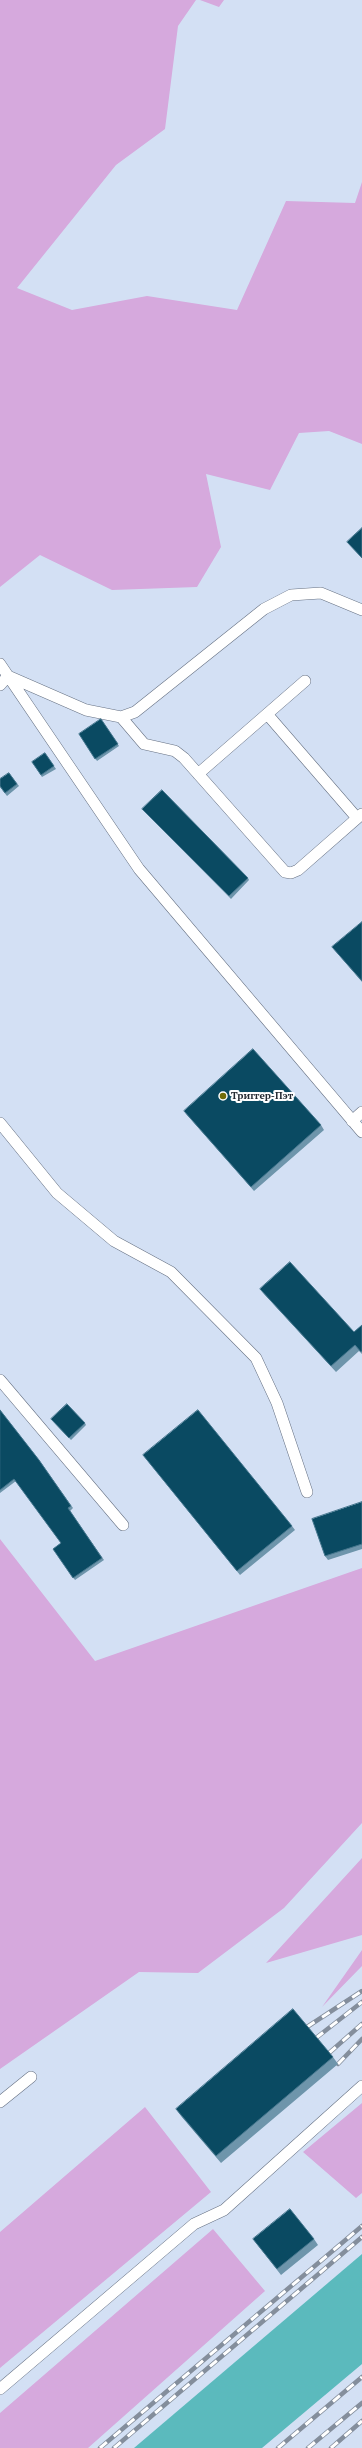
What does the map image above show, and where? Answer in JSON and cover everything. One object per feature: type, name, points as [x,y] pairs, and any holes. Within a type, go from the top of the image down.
[{"type":"lane","points":[[8,676],[86,710],[121,717],[135,712],[264,609],[291,595],[321,593],[362,610]]},
{"type":"lane","points":[[0,664],[139,869],[362,1132]]},
{"type":"lane","points":[[0,685],[8,676]]},
{"type":"lane","points":[[198,774],[305,681]]},
{"type":"lane","points":[[121,717],[144,744],[175,750],[284,872],[291,873],[298,870],[360,816],[268,714]]},
{"type":"lane","points":[[352,1121],[362,1112]]},
{"type":"lane","points":[[0,1123],[57,1194],[114,1241],[171,1272],[256,1358],[277,1403],[307,1492]]},
{"type":"lane","points":[[0,1380],[123,1524]]},
{"type":"lane","points":[[0,2102],[31,2077]]},
{"type":"lane","points":[[0,2390],[194,2224],[224,2210],[362,2086]]},
{"type":"shaded area","points":[[0,0],[196,0],[178,26],[165,129],[116,165],[17,288],[72,310],[147,296],[237,310],[286,201],[355,203],[362,182],[362,444],[329,431],[299,433],[270,490],[206,474],[221,547],[197,587],[112,590],[40,555],[0,587]]},
{"type":"shaded area","points":[[200,0],[224,0],[219,7]]},
{"type":"shaded area","points":[[0,1539],[95,1661],[362,1568],[362,1823],[284,1908],[198,1973],[139,1972],[0,2069]]},
{"type":"shaded area","points":[[362,1858],[362,1935],[266,1963]]},
{"type":"shaded area","points":[[362,1950],[362,1966],[322,2007]]},
{"type":"shaded area","points":[[362,2103],[362,2193],[356,2198],[303,2152]]},
{"type":"shaded area","points":[[145,2107],[211,2192],[0,2368],[0,2232]]},
{"type":"shaded area","points":[[213,2229],[265,2291],[88,2448],[0,2448],[0,2413]]},
{"type":"shaded area","points":[[362,2254],[362,2364],[262,2448],[134,2448]]},
{"type":"building","points":[[362,528],[362,558],[347,542]]},
{"type":"building","points":[[101,719],[118,744],[95,759],[79,734]]},
{"type":"building","points":[[45,753],[54,766],[41,775],[32,762]]},
{"type":"building","points":[[9,773],[17,784],[5,793],[0,786],[0,779]]},
{"type":"building","points":[[162,790],[248,878],[229,896],[142,809]]},
{"type":"building","points":[[362,922],[362,981],[332,947]]},
{"type":"building","points":[[253,1049],[321,1125],[251,1187],[184,1111]]},
{"type":"building","points":[[290,1262],[354,1332],[362,1325],[361,1352],[355,1345],[331,1366],[260,1289]]},
{"type":"building","points":[[67,1404],[85,1423],[69,1438],[51,1419]]},
{"type":"building","points":[[0,1410],[39,1460],[71,1506],[68,1508],[102,1558],[73,1578],[53,1549],[61,1543],[14,1479],[0,1490]]},
{"type":"building","points":[[198,1410],[292,1526],[237,1571],[143,1455]]},
{"type":"building","points":[[362,1502],[362,1544],[325,1556],[312,1519]]},
{"type":"building","points":[[293,2009],[333,2057],[216,2156],[176,2109]]},
{"type":"building","points":[[290,2209],[314,2239],[277,2269],[253,2239]]},
{"type":"railway","points":[[307,2027],[362,1991]]},
{"type":"railway","points":[[316,2038],[362,2002]]},
{"type":"railway","points":[[329,2053],[362,2024]]},
{"type":"railway","points":[[338,2064],[362,2039]]},
{"type":"railway","points":[[100,2448],[362,2226]]},
{"type":"railway","points":[[114,2448],[362,2237]]},
{"type":"railway","points":[[278,2448],[362,2377]]},
{"type":"railway","points":[[308,2448],[362,2403]]},
{"type":"railway","points":[[331,2448],[362,2421]]},
{"type":"place","name":"Триггер-Пэт","points":[[223,1096]]}]
